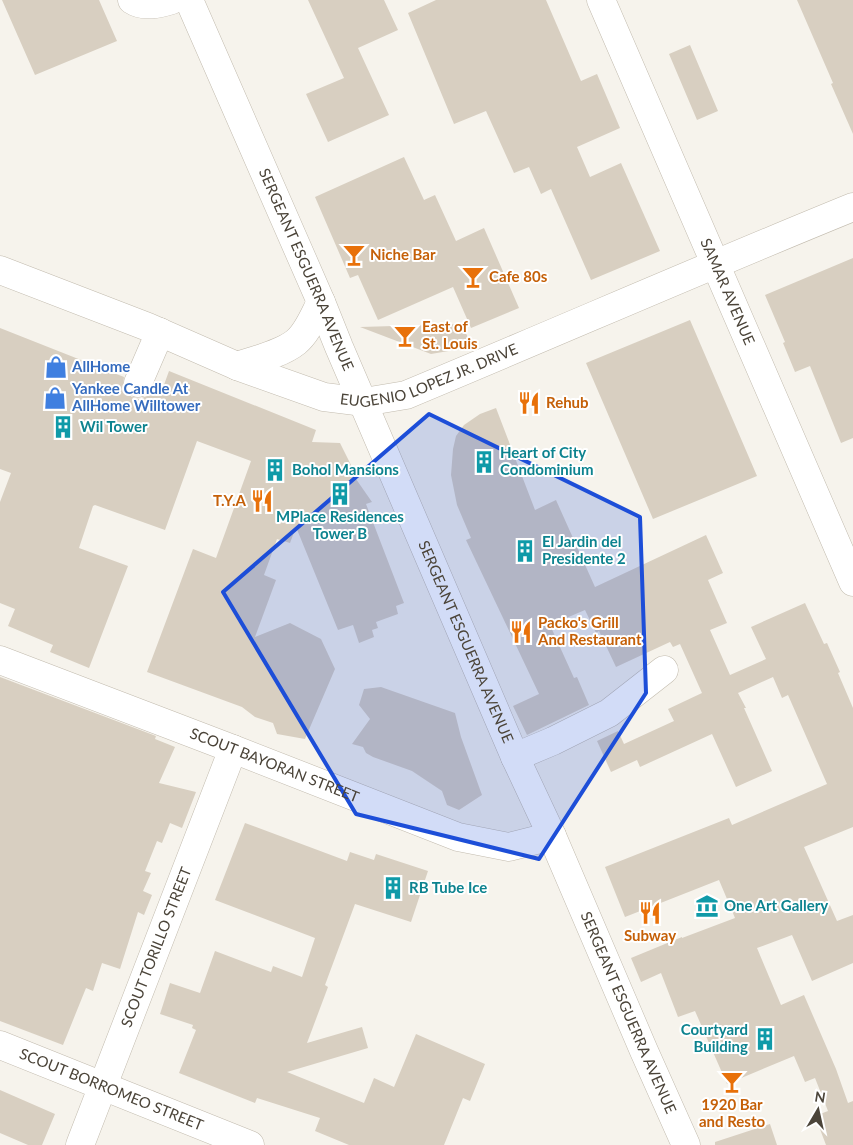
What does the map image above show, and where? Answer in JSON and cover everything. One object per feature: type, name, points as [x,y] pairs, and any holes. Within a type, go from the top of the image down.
[{"type":"street","points":[[132,0],[146,5],[162,4],[172,0]]},
{"type":"street","name":"SERGEANT ESGUERRA AVENUE","points":[[189,0],[322,302],[339,347],[515,757],[552,836],[686,1145]]},
{"type":"street","name":"SAMAR AVENUE","points":[[601,0],[853,582]]},
{"type":"street","name":"EUGENIO LOPEZ JR. DRIVE","points":[[0,270],[160,332],[237,366],[324,397],[364,402],[406,395],[853,207]]},
{"type":"street","points":[[237,366],[271,355],[296,342],[307,328],[322,302]]},
{"type":"street","points":[[138,383],[160,332]]},
{"type":"street","name":"SCOUT BAYORAN STREET","points":[[0,660],[458,837],[509,846],[552,836]]},
{"type":"street","points":[[515,757],[553,741],[609,713],[664,670]]},
{"type":"street","name":"SCOUT TORILLO STREET","points":[[80,1145],[233,749]]},
{"type":"street","name":"SCOUT BORROMEO STREET","points":[[0,1045],[250,1145]]},
{"type":"highlighted area","points":[[429,414],[640,517],[646,693],[539,859],[356,814],[223,592]]},
{"type":"building","points":[[2,0],[99,0],[117,41],[35,75]]},
{"type":"building","points":[[308,0],[384,0],[398,30],[358,48],[389,115],[328,142],[306,94],[344,78]]},
{"type":"building","points":[[436,0],[546,0],[581,81],[597,74],[620,128],[577,147],[590,177],[621,163],[660,251],[591,280],[551,189],[541,194],[529,167],[514,173],[486,111],[454,124],[408,13]]},
{"type":"building","points":[[797,0],[853,0],[853,134],[831,84],[833,83]]},
{"type":"building","points":[[690,45],[718,111],[697,120],[669,54]]},
{"type":"building","points":[[404,157],[424,200],[435,195],[456,241],[484,228],[519,308],[471,328],[453,287],[378,320],[358,275],[350,278],[315,197]]},
{"type":"building","points":[[853,258],[853,438],[841,443],[810,366],[795,372],[783,343],[785,342],[765,295]]},
{"type":"building","points":[[690,320],[757,476],[653,519],[586,363]]},
{"type":"building","points":[[462,324],[472,347],[431,354],[360,327]]},
{"type":"building","points":[[0,328],[124,377],[123,385],[125,392],[132,397],[139,399],[147,396],[152,389],[161,393],[169,371],[316,430],[312,442],[340,443],[357,477],[356,479],[372,502],[366,504],[404,603],[396,606],[398,614],[376,622],[378,628],[372,630],[374,637],[359,643],[353,625],[338,630],[296,527],[290,543],[277,539],[264,575],[276,580],[255,637],[290,623],[321,639],[335,669],[305,739],[277,734],[273,723],[255,717],[242,707],[147,672],[193,549],[216,558],[251,461],[197,441],[165,530],[95,505],[93,506],[79,548],[128,566],[89,668],[50,652],[53,645],[8,626],[15,609],[0,603],[0,502],[11,473],[0,469]]},
{"type":"building","points":[[496,408],[535,510],[556,500],[595,587],[706,535],[723,573],[708,580],[727,623],[710,630],[730,675],[766,659],[751,627],[805,603],[824,644],[827,643],[853,708],[853,827],[804,847],[837,921],[853,915],[853,963],[812,981],[792,935],[757,948],[781,1005],[804,995],[836,1069],[848,1103],[853,1101],[853,1145],[826,1145],[815,1116],[828,1111],[815,1078],[805,1082],[794,1056],[727,1084],[695,1011],[678,1017],[661,973],[641,982],[631,958],[735,918],[719,880],[625,917],[605,867],[729,818],[732,825],[827,784],[788,695],[782,698],[773,677],[738,693],[772,771],[736,787],[712,734],[640,767],[637,760],[611,772],[597,741],[618,731],[624,744],[674,721],[668,709],[702,693],[680,644],[673,647],[670,642],[616,667],[599,631],[596,633],[585,610],[550,625],[574,678],[577,677],[589,705],[527,735],[513,706],[539,694],[466,540],[471,538],[457,505],[451,475],[456,436],[464,425],[480,414]]},
{"type":"building","points":[[0,677],[156,736],[155,739],[175,747],[159,783],[196,792],[182,828],[170,823],[162,843],[157,841],[145,871],[151,873],[143,891],[152,895],[144,915],[138,912],[120,969],[102,963],[93,991],[86,988],[63,1045],[0,1021]]},
{"type":"building","points":[[381,687],[455,713],[461,737],[482,795],[459,810],[447,805],[442,791],[412,771],[373,757],[366,753],[363,747],[352,744],[370,719],[359,705],[364,689]]},
{"type":"building","points":[[245,823],[347,861],[350,852],[374,860],[376,854],[428,871],[411,922],[355,904],[325,985],[328,987],[307,1043],[362,1027],[368,1048],[287,1072],[364,1103],[374,1078],[394,1087],[416,1034],[485,1064],[470,1101],[463,1098],[444,1145],[349,1145],[315,1131],[320,1118],[257,1098],[255,1103],[179,1073],[196,1030],[192,1028],[193,1025],[160,1014],[170,983],[200,993],[215,951],[271,972],[273,966],[302,977],[315,938],[215,900]]},
{"type":"building","points":[[0,1090],[55,1114],[42,1145],[28,1145],[0,1133]]},
{"type":"building","points":[[770,1124],[777,1145],[715,1145],[715,1142]]},
{"type":"place","name":"Niche Bar","points":[[354,255]]},
{"type":"place","name":"Cafe 80s","points":[[473,277]]},
{"type":"place","name":"East of St. Louis","points":[[405,336]]},
{"type":"place","name":"AllHome","points":[[56,367]]},
{"type":"place","name":"Yankee Candle At AllHome Willtower","points":[[55,398]]},
{"type":"place","name":"Rehub","points":[[529,403]]},
{"type":"place","name":"Wil Tower","points":[[63,427]]},
{"type":"place","name":"Heart of City Condominium","points":[[484,462]]},
{"type":"place","name":"Bohol Mansions","points":[[275,470]]},
{"type":"place","name":"MPlace Residences Tower B","points":[[340,494]]},
{"type":"place","name":"T.Y.A","points":[[262,501]]},
{"type":"place","name":"El Jardin del Presidente 2","points":[[525,551]]},
{"type":"place","name":"Packo's Grill And Restaurant","points":[[521,632]]},
{"type":"place","name":"RB Tube Ice","points":[[393,888]]},
{"type":"place","name":"One Art Gallery","points":[[707,906]]},
{"type":"place","name":"Subway","points":[[650,913]]},
{"type":"place","name":"Courtyard Building","points":[[765,1039]]},
{"type":"place","name":"1920 Bar and Resto","points":[[732,1082]]}]
